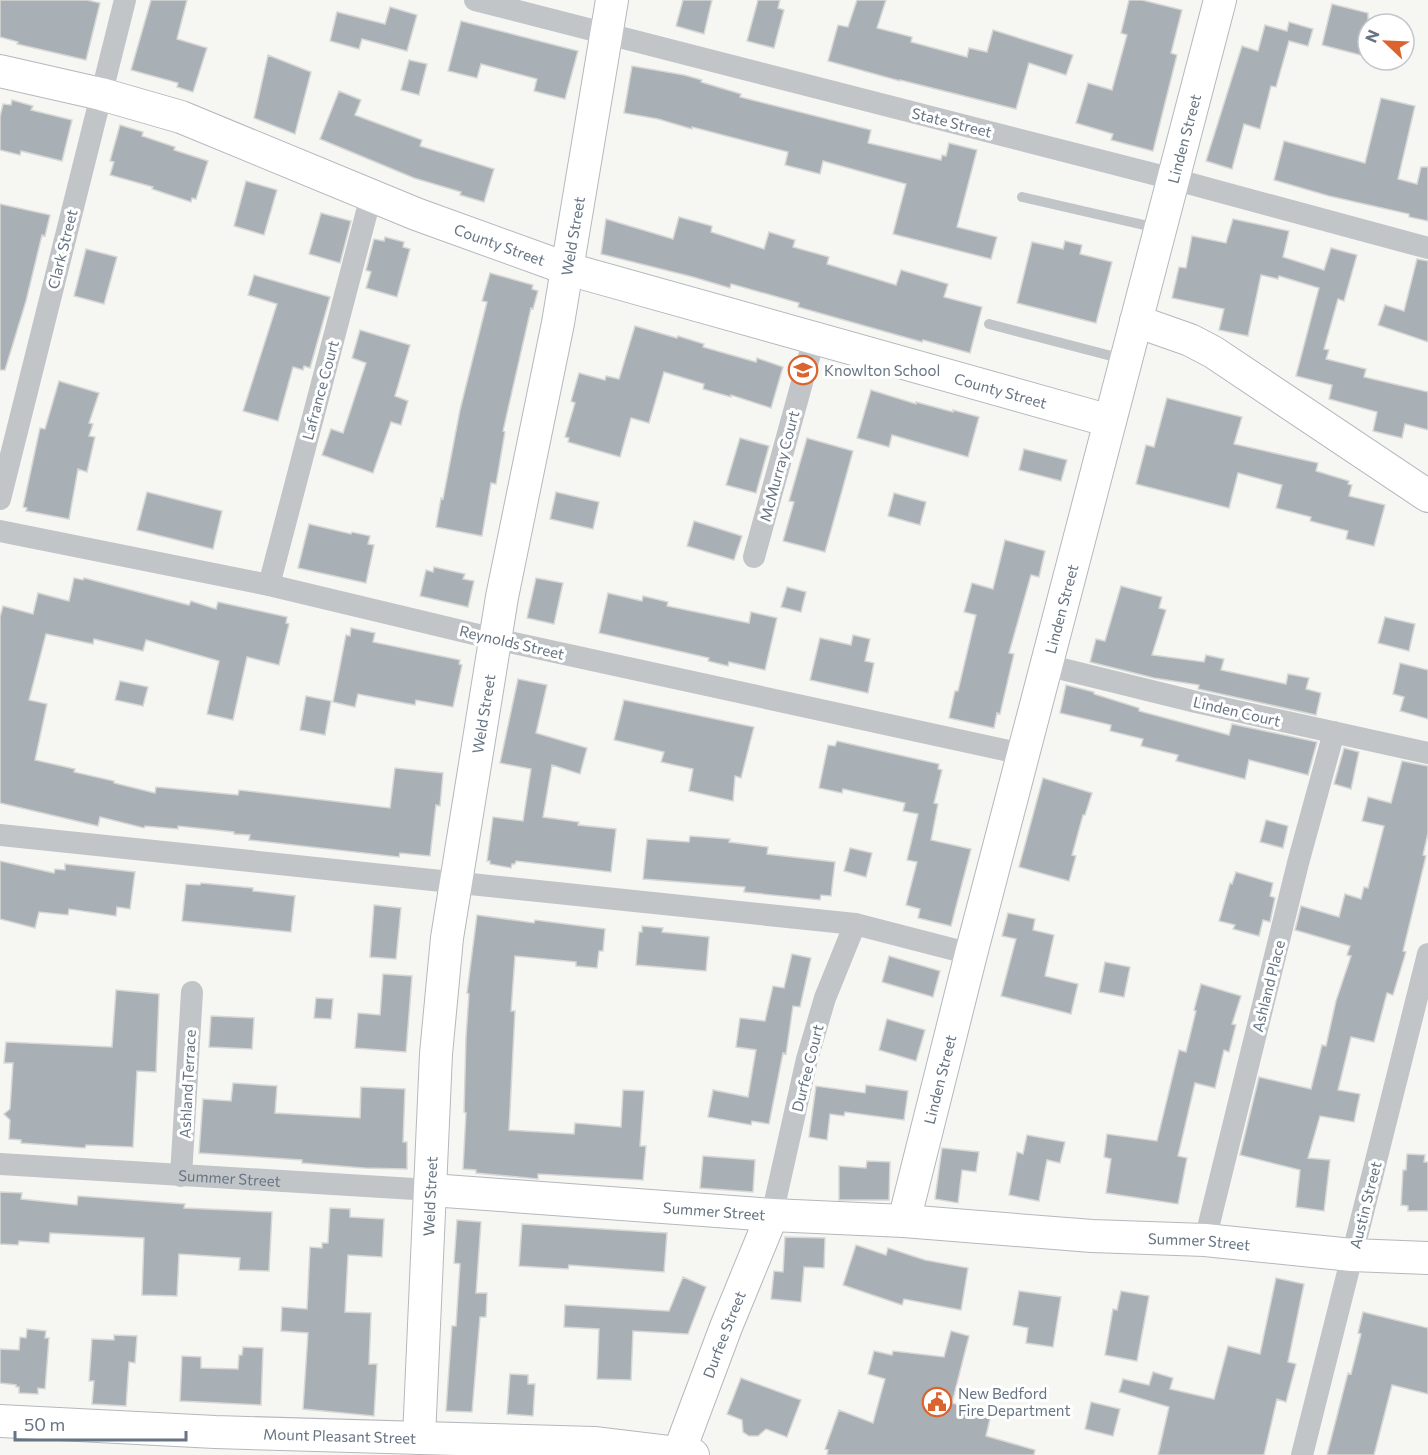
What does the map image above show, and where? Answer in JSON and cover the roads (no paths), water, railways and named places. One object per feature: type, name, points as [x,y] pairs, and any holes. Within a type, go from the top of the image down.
[{"type":"main road","name":"Weld Street","points":[[419,1438],[438,1016],[455,883],[495,639],[568,268],[612,0]]},
{"type":"main road","name":"Linden Street","points":[[904,1221],[971,954],[1220,0]]},
{"type":"main road","name":"County Street","points":[[0,71],[101,94],[181,117],[468,234],[568,268],[1110,421]]},
{"type":"main road","points":[[1136,321],[1190,340],[1213,352],[1428,496]]},
{"type":"main road","name":"Summer Street","points":[[431,1191],[772,1215],[904,1221],[1092,1236],[1205,1240],[1352,1255],[1428,1258]]},
{"type":"main road","name":"Durfee Street","points":[[683,1454],[726,1327],[772,1215]]},
{"type":"main road","name":"Mount Pleasant Street","points":[[0,1421],[192,1431],[384,1446],[419,1438],[594,1443],[683,1454]]},
{"type":"street","name":"Clark Street","points":[[0,499],[125,0]]},
{"type":"street","name":"State Street","points":[[475,0],[1173,179],[1428,248]]},
{"type":"street","name":"Lafrance Court","points":[[268,585],[371,196]]},
{"type":"street","name":"McMurray Court","points":[[754,557],[814,339]]},
{"type":"street","name":"Reynolds Street","points":[[0,531],[268,585],[495,639],[1023,754]]},
{"type":"street","name":"Linden Court","points":[[1046,665],[1196,702],[1428,753]]},
{"type":"street","name":"Ashland Place","points":[[1205,1240],[1298,863],[1334,732]]},
{"type":"street","points":[[0,835],[855,924],[971,954]]},
{"type":"street","name":"Durfee Court","points":[[772,1215],[807,1059],[825,998],[855,924]]},
{"type":"street","name":"Austin Street","points":[[1302,1455],[1428,954]]},
{"type":"street","name":"Ashland Terrace","points":[[181,1176],[192,992]]},
{"type":"street","name":"Summer Street","points":[[0,1164],[431,1191]]},
{"type":"lane","points":[[1022,197],[1160,229]]},
{"type":"lane","points":[[989,324],[1126,360]]},
{"type":"place","name":"Knowlton School","points":[[803,370]]},
{"type":"place","name":"New Bedford Fire Department","points":[[937,1402]]}]
